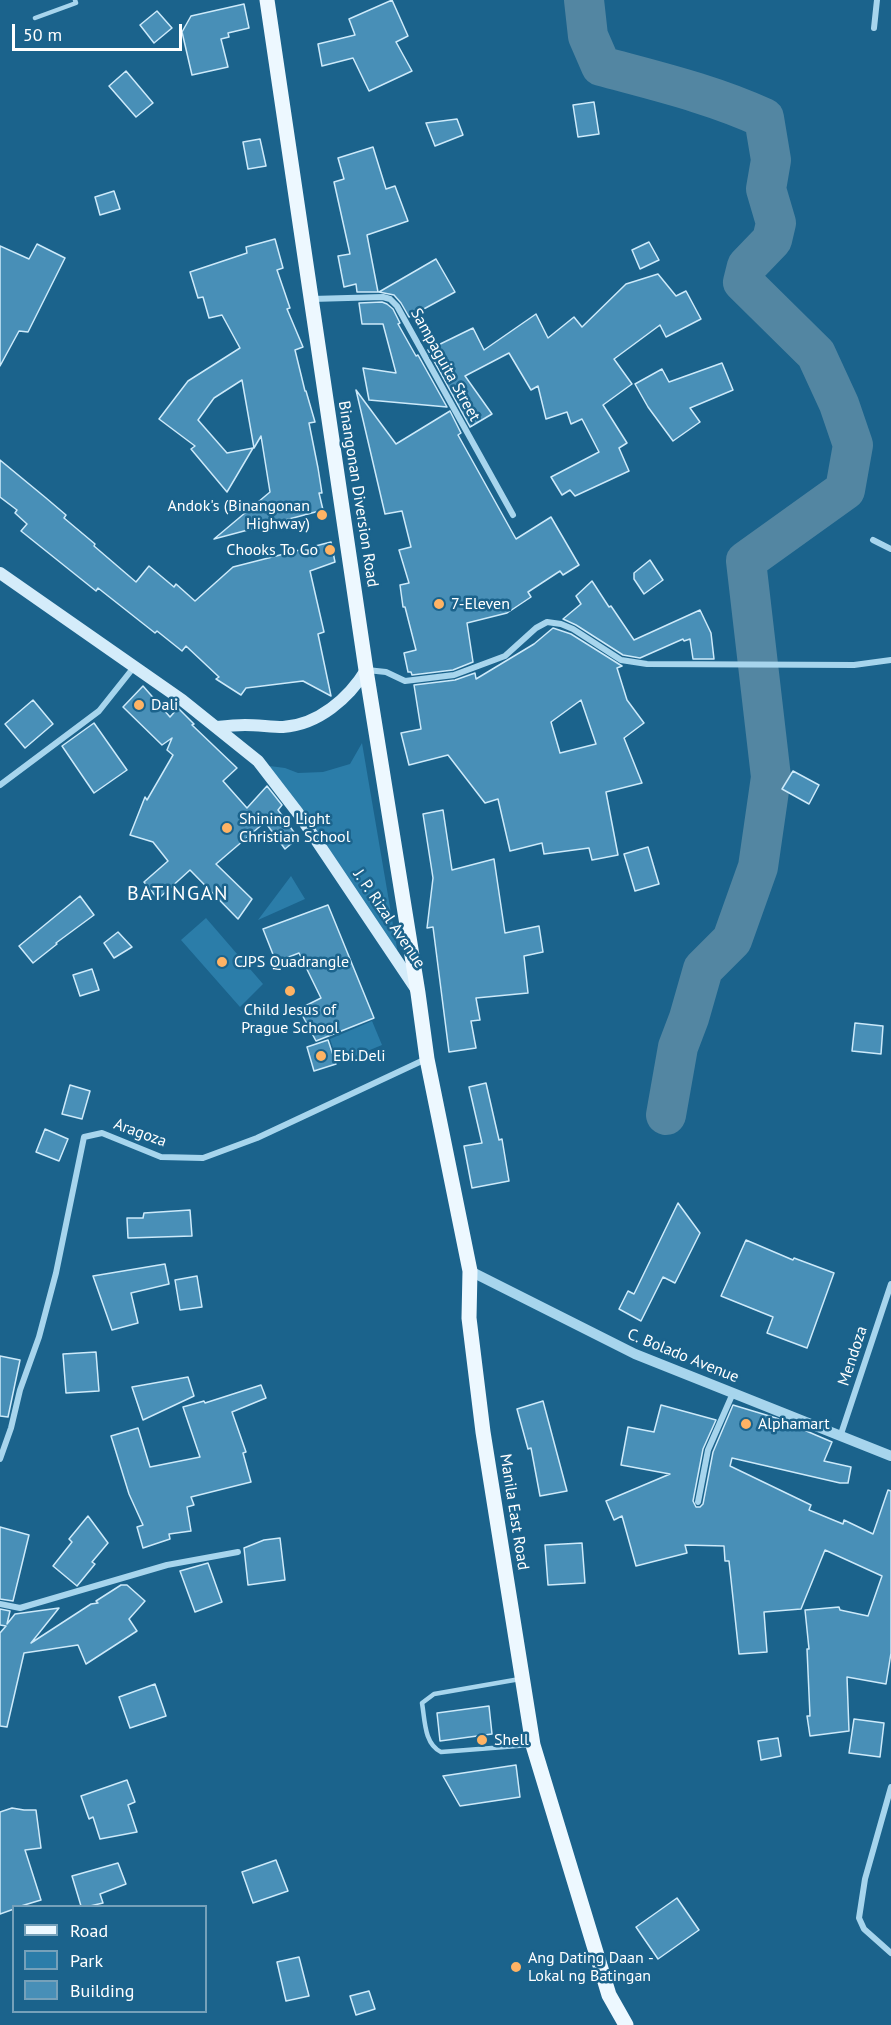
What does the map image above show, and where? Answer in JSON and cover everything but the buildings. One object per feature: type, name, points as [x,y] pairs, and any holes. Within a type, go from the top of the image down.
[{"type":"main road","name":"Binangonan Diversion Road","points":[[267,0],[366,670],[418,993]]},
{"type":"main road","name":"J. P. Rizal Avenue","points":[[0,573],[217,727],[258,761],[298,813],[418,993]]},
{"type":"main road","points":[[217,727],[246,725],[285,727],[306,722],[338,704],[358,683],[366,670]]},
{"type":"main road","name":"Manila East Road","points":[[418,993],[427,1059],[470,1271],[469,1318],[483,1432],[533,1745],[609,1995],[626,2025]]},
{"type":"street","points":[[874,28],[877,0]]},
{"type":"street","name":"Sampaguita Street","points":[[311,299],[383,297],[390,299],[397,306],[513,515]]},
{"type":"street","points":[[873,540],[891,549]]},
{"type":"street","points":[[366,670],[386,672],[405,681],[454,675],[504,656],[536,628],[547,622],[561,624],[573,630],[621,660],[647,664],[854,665],[891,660]]},
{"type":"street","points":[[0,785],[99,711],[134,667]]},
{"type":"street","name":"Aragoza","points":[[0,1459],[11,1428],[20,1390],[39,1337],[56,1273],[84,1137],[102,1133],[161,1157],[203,1158],[257,1138],[427,1059]]},
{"type":"street","name":"C. Bolado Avenue","points":[[470,1271],[635,1354],[891,1456]]},
{"type":"street","name":"Mendoza","points":[[840,1437],[891,1284]]},
{"type":"street","points":[[698,1502],[708,1450],[733,1393]]},
{"type":"street","points":[[0,1604],[20,1608],[167,1565],[238,1552]]},
{"type":"street","points":[[891,1788],[865,1879],[859,1918],[864,1929],[891,1953]]},
{"type":"lane","points":[[35,18],[76,3],[75,0]]},
{"type":"lane","points":[[522,1678],[434,1694],[422,1703],[429,1742],[434,1749],[441,1752],[533,1745]]},
{"type":"green space","points":[[362,743],[399,960],[262,765],[285,768],[298,773],[323,772],[350,764]]},
{"type":"green space","points":[[291,876],[305,899],[258,920]]},
{"type":"green space","name":"CJPS Quadrangle","points":[[206,918],[263,984],[240,1007],[181,940]]},
{"type":"green space","points":[[372,1021],[382,1045],[338,1063],[330,1039]]},
{"type":"waterway","points":[[584,0],[588,36],[601,66],[704,95],[764,118],[771,160],[766,189],[776,223],[772,240],[747,266],[743,282],[816,354],[839,404],[853,445],[845,490],[746,561],[771,777],[758,867],[732,940],[703,969],[678,1047],[666,1115]]},
{"type":"place","name":"Andok's (Binangonan Highway)","points":[[322,515]]},
{"type":"place","name":"Chooks To Go","points":[[330,550]]},
{"type":"place","name":"7-Eleven","points":[[439,604]]},
{"type":"place","name":"Dali","points":[[139,705]]},
{"type":"place","name":"Shining Light Christian School","points":[[227,828]]},
{"type":"place","name":"CJPS Quadrangle","points":[[222,962]]},
{"type":"place","name":"Child Jesus of Prague School","points":[[290,991]]},
{"type":"place","name":"Ebi.Deli","points":[[321,1056]]},
{"type":"place","name":"Alphamart","points":[[746,1424]]},
{"type":"place","name":"Shell","points":[[482,1740]]},
{"type":"place","name":"Ang Dating Daan - Lokal ng Batingan","points":[[516,1967]]},
{"type":"district","name":"BATINGAN","points":[[178,894]]}]
